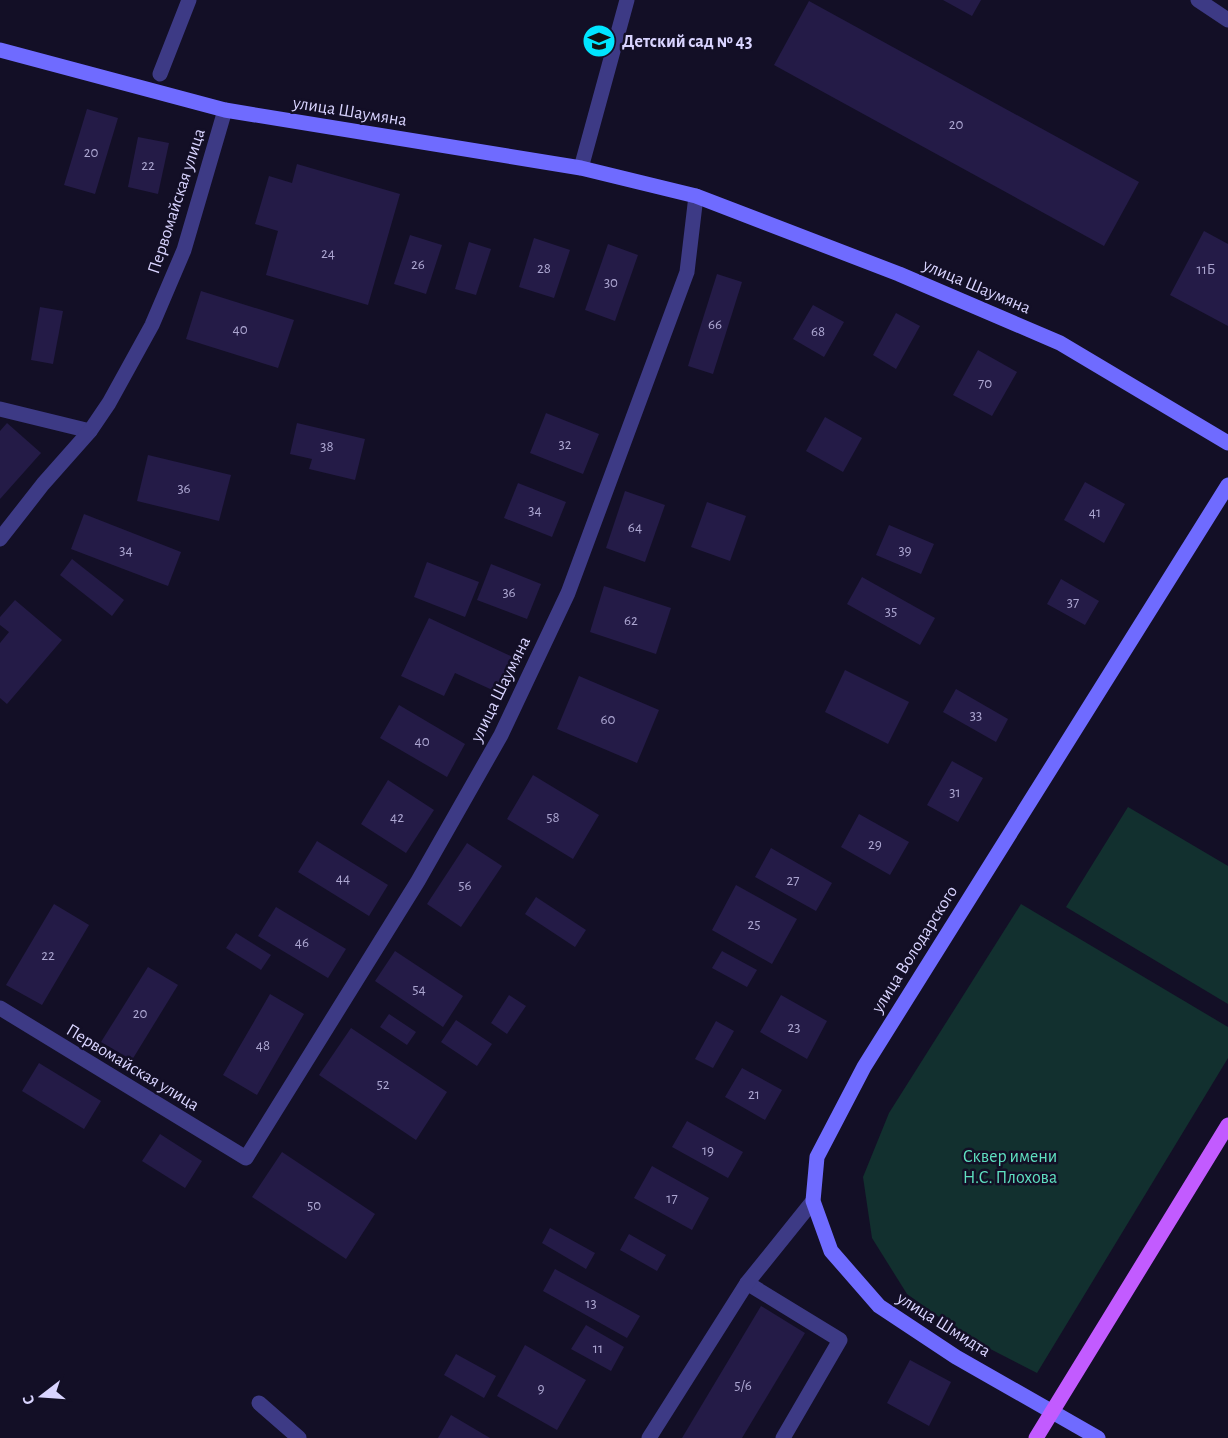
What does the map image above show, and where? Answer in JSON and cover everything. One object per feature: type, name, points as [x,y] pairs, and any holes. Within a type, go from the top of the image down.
[{"type":"main road","name":"улица Шаумяна","points":[[0,50],[225,110],[581,168],[696,196],[900,274],[1060,343],[1228,443]]},
{"type":"main road","name":"улица Володарского","points":[[813,1201],[817,1157],[864,1067],[1228,485]]},
{"type":"main road","points":[[1036,1438],[1051,1410],[1228,1125]]},
{"type":"main road","name":"улица Шмидта","points":[[813,1201],[831,1251],[879,1306],[956,1357],[1098,1438]]},
{"type":"street","points":[[160,74],[189,0]]},
{"type":"street","points":[[581,168],[627,0]]},
{"type":"street","points":[[1198,0],[1228,20]]},
{"type":"street","name":"Первомайская улица","points":[[0,539],[43,484],[90,431],[109,403],[152,325],[184,250],[225,110]]},
{"type":"street","name":"улица Шаумяна","points":[[246,1158],[446,832],[501,735],[568,594],[687,272],[696,196]]},
{"type":"street","points":[[0,409],[90,431]]},
{"type":"street","name":"Первомайская улица","points":[[0,1008],[246,1158]]},
{"type":"street","points":[[649,1438],[747,1283],[813,1201]]},
{"type":"street","points":[[747,1283],[840,1340],[783,1438]]},
{"type":"street","points":[[259,1403],[299,1438]]},
{"type":"green space","points":[[1128,807],[1228,866],[1228,1004],[1066,907]]},
{"type":"green space","name":"Сквер имени Н.С. Плохова","points":[[1021,904],[1228,1027],[1228,1058],[1037,1373],[967,1337],[907,1294],[872,1238],[863,1177],[889,1113]]},
{"type":"building","points":[[943,0],[981,0],[972,16]]},
{"type":"building","points":[[809,1],[1139,182],[1104,246],[774,65]]},
{"type":"building","points":[[87,109],[118,118],[95,194],[64,185]]},
{"type":"building","points":[[138,137],[169,143],[158,194],[128,187]]},
{"type":"building","points":[[297,164],[400,194],[368,305],[266,275],[278,231],[255,224],[269,176],[292,183]]},
{"type":"building","points":[[1204,231],[1228,244],[1228,326],[1170,295]]},
{"type":"building","points":[[410,235],[442,245],[426,294],[394,284]]},
{"type":"building","points":[[534,238],[570,250],[554,298],[519,287]]},
{"type":"building","points":[[469,242],[491,249],[476,295],[455,289]]},
{"type":"building","points":[[608,244],[638,255],[615,321],[585,310]]},
{"type":"building","points":[[717,274],[742,282],[713,374],[688,366]]},
{"type":"building","points":[[201,291],[294,320],[278,368],[186,339]]},
{"type":"building","points":[[813,305],[844,322],[824,357],[793,339]]},
{"type":"building","points":[[40,307],[63,311],[53,364],[31,360]]},
{"type":"building","points":[[896,313],[920,326],[896,369],[873,355]]},
{"type":"building","points":[[978,350],[1017,372],[992,416],[953,395]]},
{"type":"building","points":[[546,413],[599,434],[583,474],[530,453]]},
{"type":"building","points":[[825,417],[862,438],[843,472],[806,451]]},
{"type":"building","points":[[7,423],[41,453],[0,499],[0,431]]},
{"type":"building","points":[[297,423],[365,439],[355,480],[309,469],[312,459],[290,454]]},
{"type":"building","points":[[148,455],[231,475],[219,521],[137,501]]},
{"type":"building","points":[[1085,482],[1125,504],[1104,543],[1064,520]]},
{"type":"building","points":[[518,483],[566,502],[552,537],[504,518]]},
{"type":"building","points":[[625,491],[665,505],[645,562],[606,548]]},
{"type":"building","points":[[707,502],[746,516],[730,561],[691,547]]},
{"type":"building","points":[[84,514],[181,552],[168,586],[71,549]]},
{"type":"building","points":[[889,525],[934,544],[921,574],[876,555]]},
{"type":"building","points":[[72,559],[124,600],[112,616],[60,575]]},
{"type":"building","points":[[427,562],[479,582],[465,617],[414,597]]},
{"type":"building","points":[[491,564],[541,584],[527,619],[477,600]]},
{"type":"building","points":[[862,577],[935,618],[920,645],[847,604]]},
{"type":"building","points":[[1061,579],[1099,601],[1085,625],[1047,604]]},
{"type":"building","points":[[604,586],[671,608],[656,654],[590,632]]},
{"type":"building","points":[[15,600],[62,640],[7,704],[0,698],[0,643],[9,632],[0,625],[0,617]]},
{"type":"building","points":[[429,618],[515,658],[499,693],[455,673],[444,696],[401,676]]},
{"type":"building","points":[[845,670],[909,702],[888,744],[825,712]]},
{"type":"building","points":[[579,676],[659,710],[637,763],[557,729]]},
{"type":"building","points":[[956,689],[1008,719],[996,742],[943,712]]},
{"type":"building","points":[[399,705],[465,744],[447,777],[380,738]]},
{"type":"building","points":[[952,761],[983,778],[958,822],[927,805]]},
{"type":"building","points":[[533,775],[599,815],[573,859],[507,819]]},
{"type":"building","points":[[388,780],[434,810],[406,853],[361,824]]},
{"type":"building","points":[[859,814],[909,842],[890,875],[841,847]]},
{"type":"building","points":[[317,841],[388,885],[369,916],[298,872]]},
{"type":"building","points":[[467,843],[502,866],[461,927],[427,904]]},
{"type":"building","points":[[771,848],[832,883],[816,911],[755,877]]},
{"type":"building","points":[[736,885],[797,919],[772,964],[712,930]]},
{"type":"building","points":[[536,897],[586,930],[575,947],[525,914]]},
{"type":"building","points":[[54,904],[89,925],[42,1005],[6,985]]},
{"type":"building","points":[[276,907],[346,949],[328,978],[258,936]]},
{"type":"building","points":[[236,933],[271,955],[261,970],[226,948]]},
{"type":"building","points":[[395,951],[463,996],[443,1027],[375,981]]},
{"type":"building","points":[[722,951],[757,970],[747,987],[712,968]]},
{"type":"building","points":[[148,967],[178,985],[132,1060],[101,1042]]},
{"type":"building","points":[[270,994],[304,1014],[257,1095],[223,1075]]},
{"type":"building","points":[[509,995],[526,1006],[507,1034],[491,1023]]},
{"type":"building","points":[[781,995],[827,1021],[807,1059],[760,1032]]},
{"type":"building","points":[[389,1014],[416,1032],[407,1045],[380,1027]]},
{"type":"building","points":[[456,1020],[492,1044],[477,1066],[441,1042]]},
{"type":"building","points":[[716,1021],[734,1031],[713,1068],[695,1059]]},
{"type":"building","points":[[351,1028],[447,1092],[416,1140],[319,1075]]},
{"type":"building","points":[[39,1063],[101,1101],[84,1129],[22,1091]]},
{"type":"building","points":[[742,1068],[782,1090],[765,1120],[725,1097]]},
{"type":"building","points":[[687,1121],[743,1152],[728,1178],[672,1147]]},
{"type":"building","points":[[160,1134],[202,1161],[185,1188],[142,1161]]},
{"type":"building","points":[[282,1152],[375,1214],[346,1259],[252,1197]]},
{"type":"building","points":[[652,1166],[709,1198],[692,1230],[634,1198]]},
{"type":"building","points":[[550,1228],[595,1253],[586,1269],[542,1243]]},
{"type":"building","points":[[629,1234],[666,1255],[657,1271],[620,1250]]},
{"type":"building","points":[[555,1269],[640,1316],[627,1338],[543,1291]]},
{"type":"building","points":[[761,1306],[805,1333],[742,1438],[682,1438]]},
{"type":"building","points":[[586,1325],[624,1347],[611,1371],[571,1349]]},
{"type":"building","points":[[525,1345],[586,1380],[557,1430],[497,1396]]},
{"type":"building","points":[[456,1354],[496,1376],[484,1398],[444,1375]]},
{"type":"building","points":[[910,1360],[951,1382],[929,1426],[887,1403]]},
{"type":"building","points":[[451,1415],[490,1438],[438,1438]]},
{"type":"place","name":"Детский сад № 43","points":[[599,41]]}]
